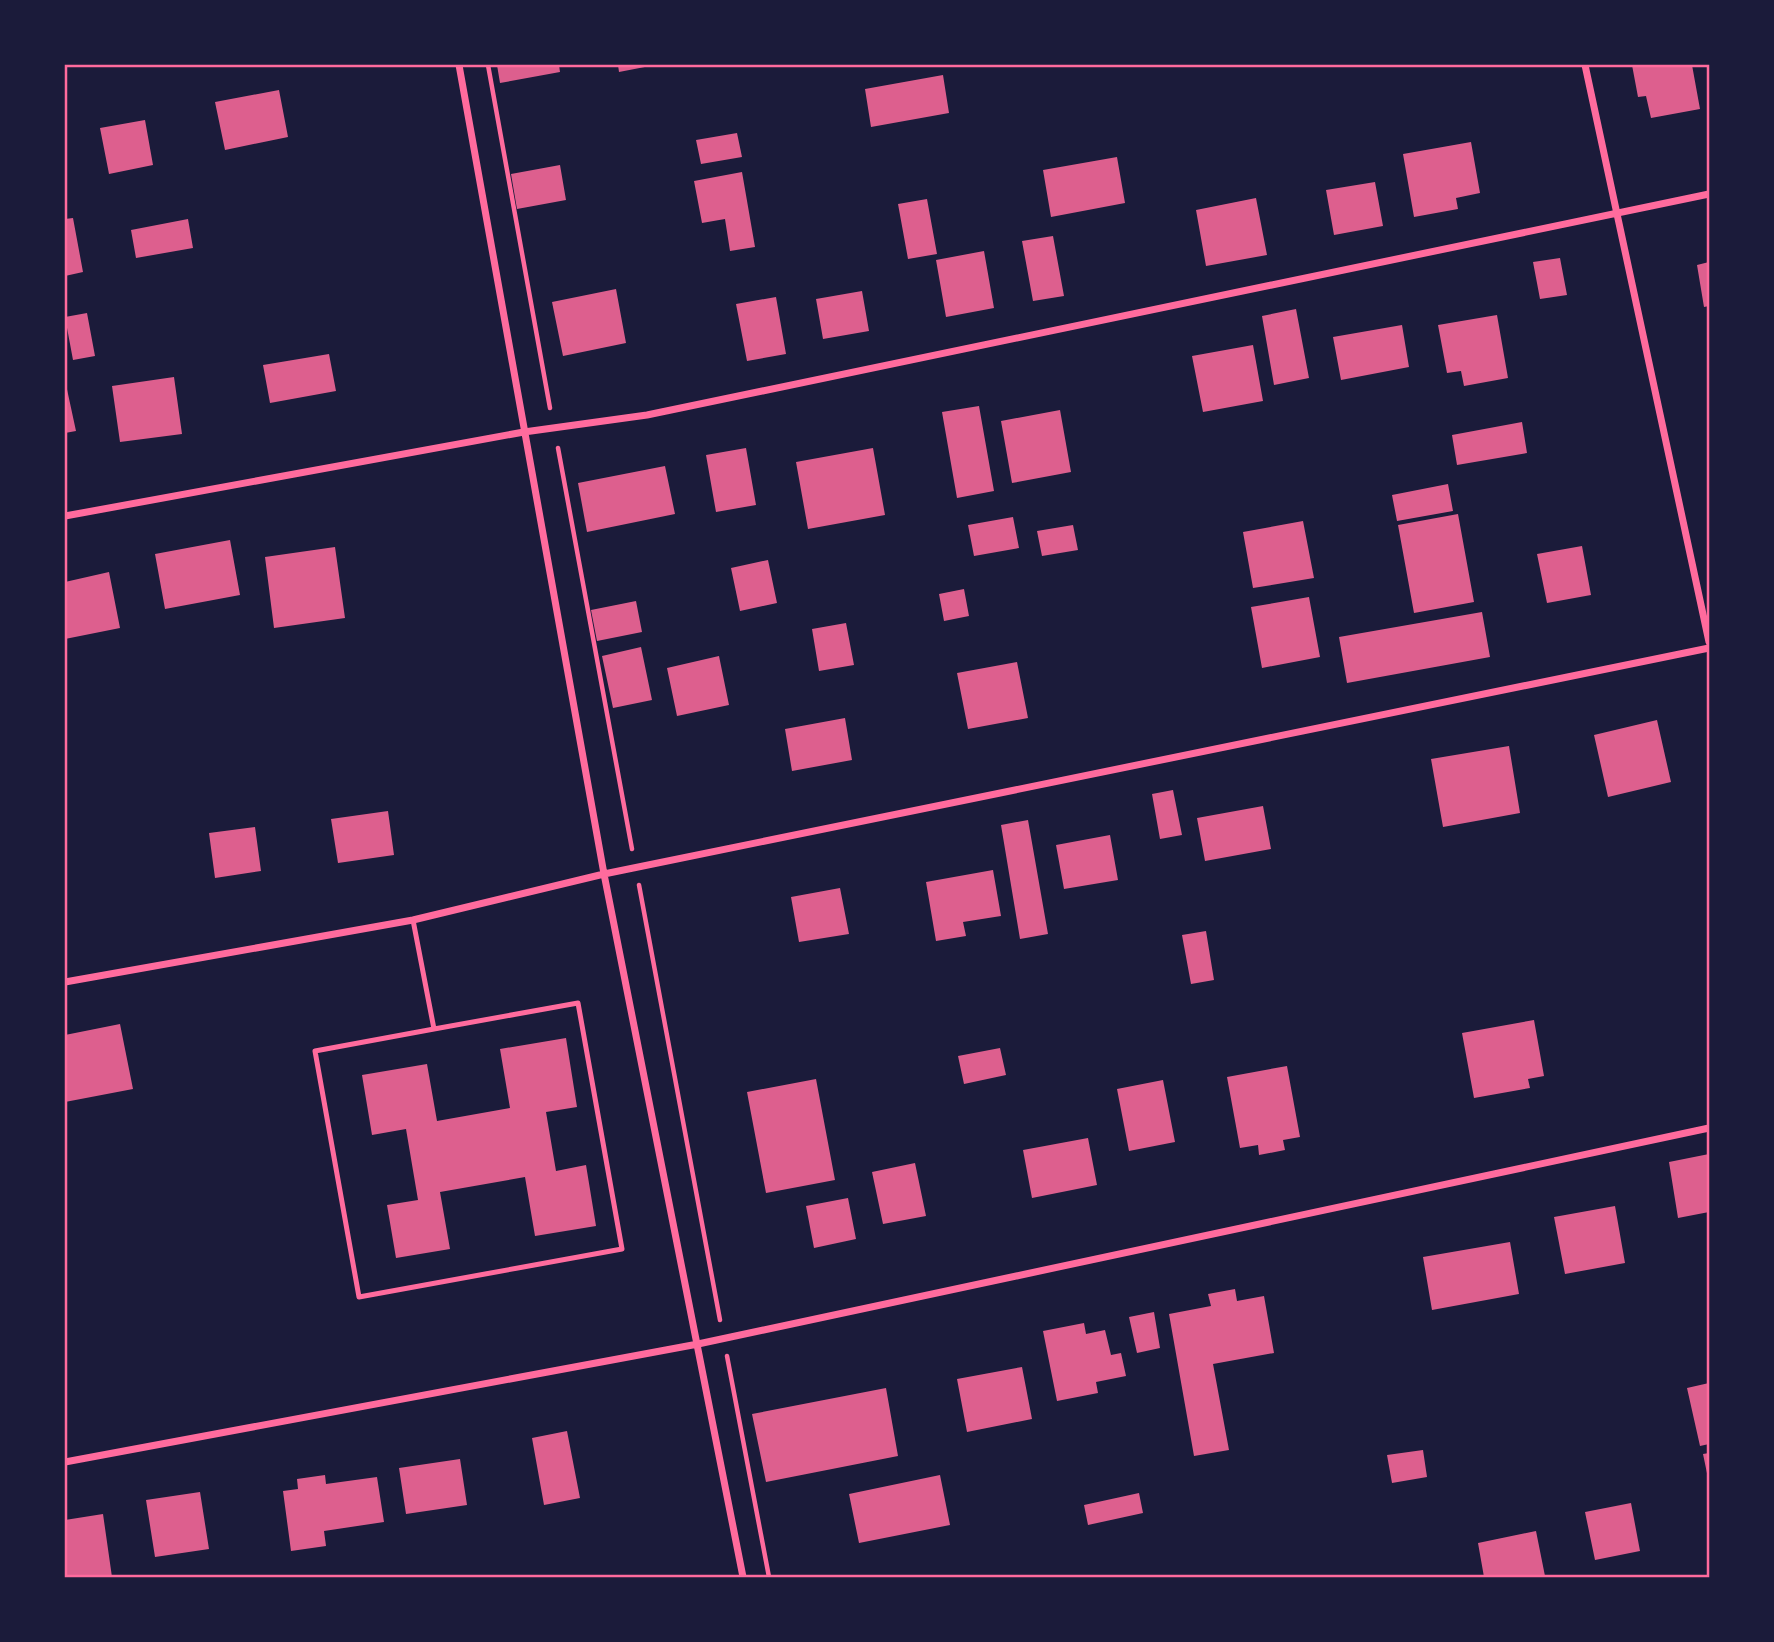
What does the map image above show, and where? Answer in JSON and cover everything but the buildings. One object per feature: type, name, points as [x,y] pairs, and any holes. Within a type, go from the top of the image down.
[{"type":"street","points":[[459,65],[604,873],[743,1577]]},
{"type":"street","points":[[1585,65],[1709,642]]},
{"type":"street","points":[[65,516],[524,432],[647,415],[1709,194]]},
{"type":"street","points":[[65,982],[413,920],[604,873],[1709,648]]},
{"type":"street","points":[[65,1462],[723,1338],[1709,1128]]},
{"type":"lane","points":[[413,920],[434,1029]]},
{"type":"lane","points":[[578,1003],[622,1249],[359,1297],[315,1051],[434,1029],[578,1003]]},
{"type":"path","points":[[488,65],[769,1577]]}]
